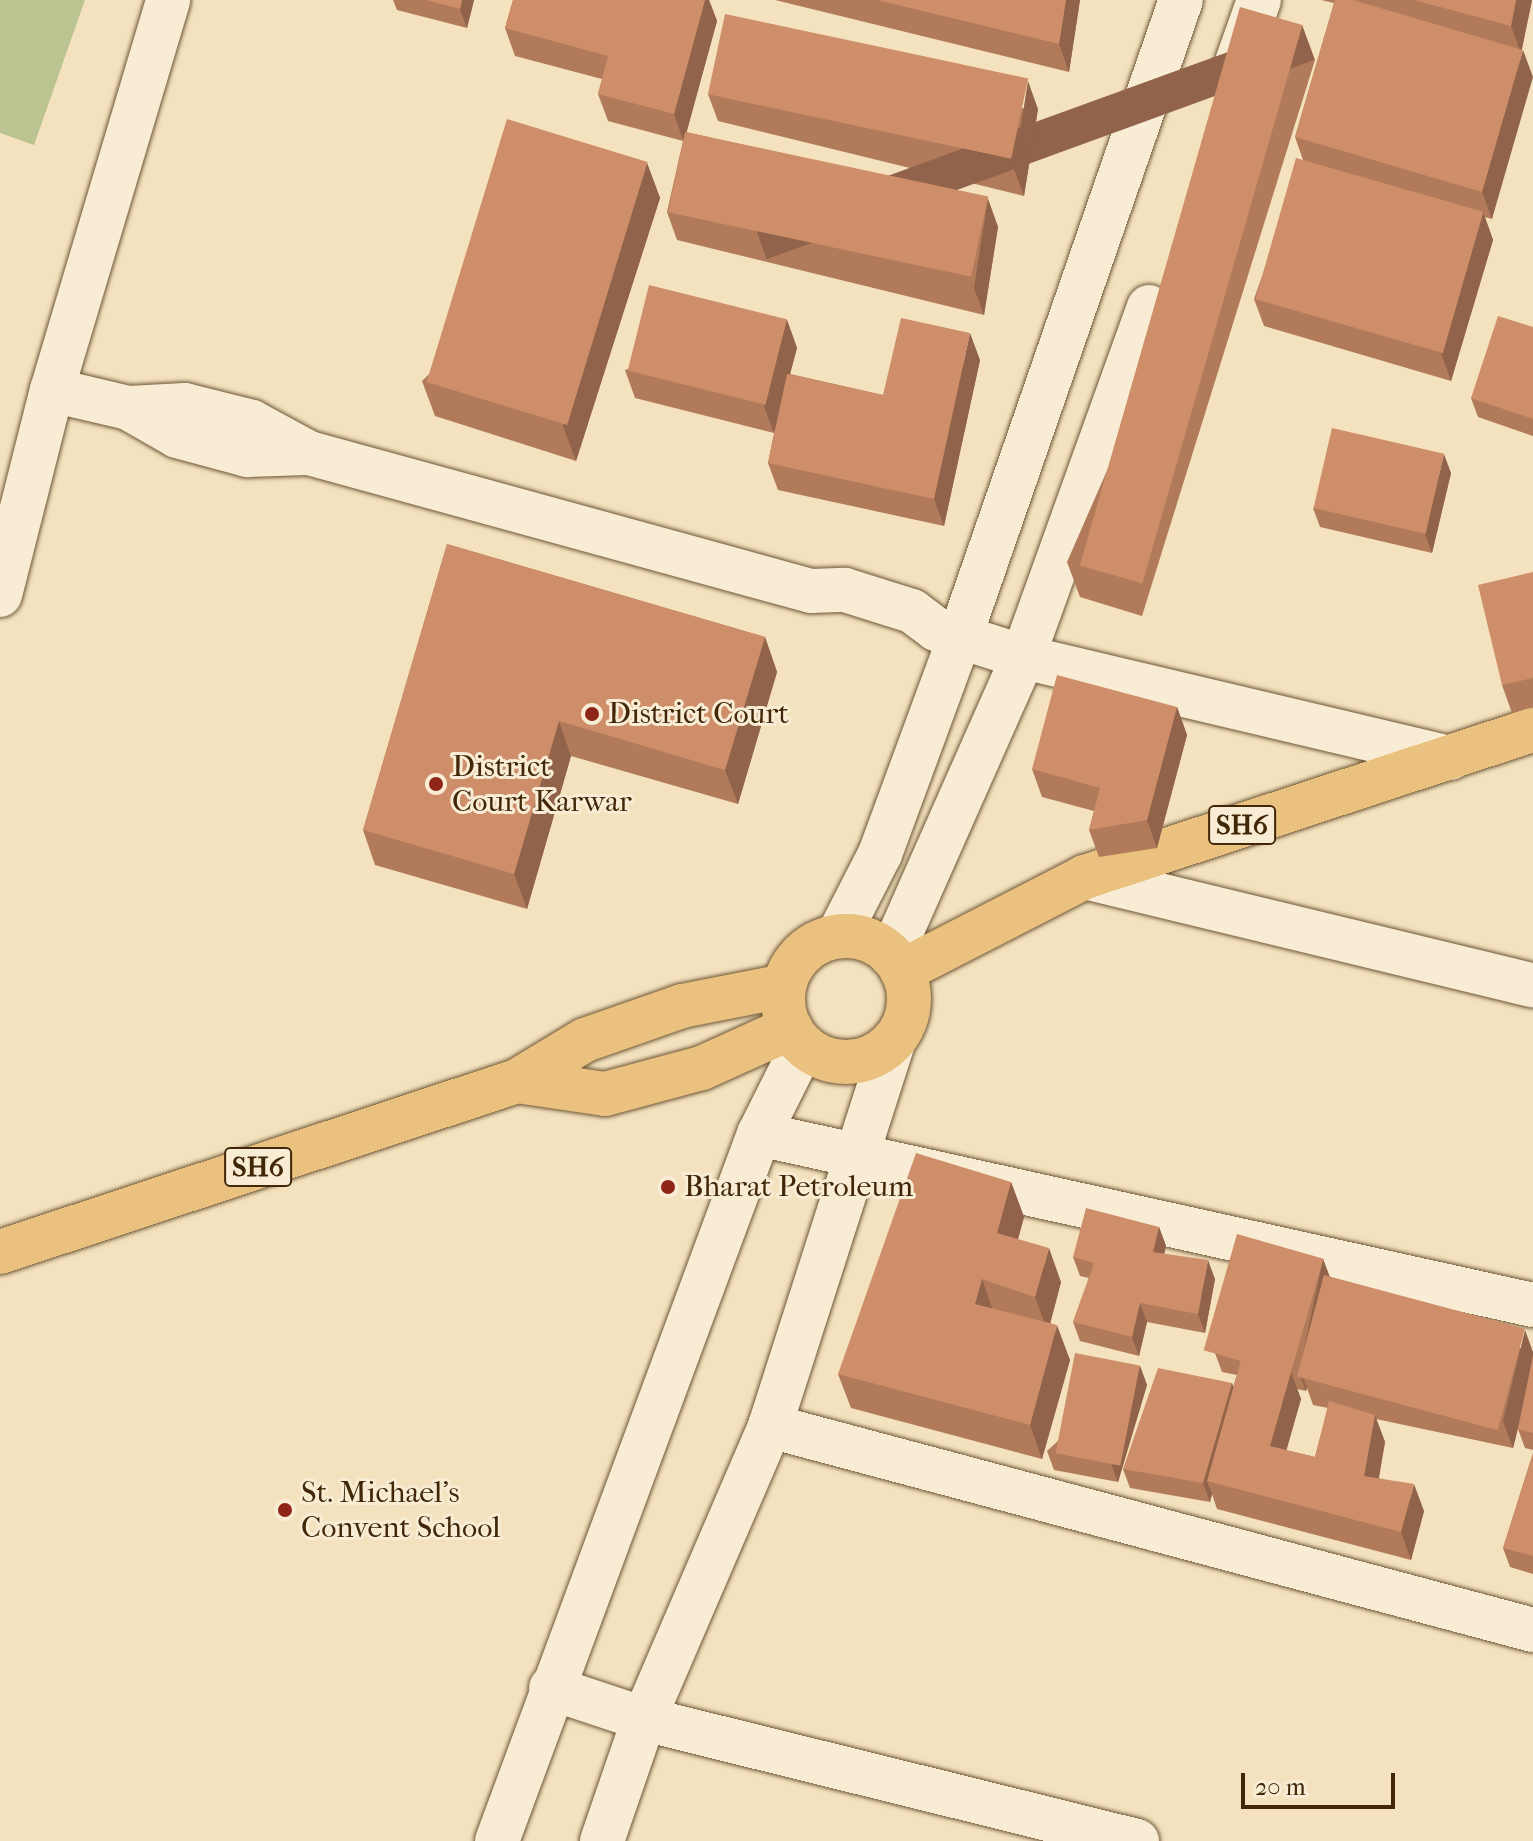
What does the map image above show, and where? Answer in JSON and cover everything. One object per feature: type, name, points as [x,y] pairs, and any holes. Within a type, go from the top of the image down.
[{"type":"main road","name":"SH6","points":[[897,963],[960,943],[1085,877],[1533,730]]},
{"type":"main road","points":[[838,936],[875,943],[897,963],[909,1007],[894,1040],[860,1060],[840,1062],[796,1037],[784,986],[803,952],[838,936]]},
{"type":"main road","points":[[517,1081],[585,1040],[682,1006],[784,986]]},
{"type":"main road","points":[[517,1081],[605,1094],[702,1068],[796,1037]]},
{"type":"main road","name":"SH6","points":[[0,1252],[517,1081]]},
{"type":"street","points":[[0,595],[52,390],[168,0]]},
{"type":"street","points":[[838,936],[880,854],[948,633],[1181,0]]},
{"type":"street","points":[[1220,109],[1259,0]]},
{"type":"street","points":[[897,963],[1023,657],[1162,272]]},
{"type":"street","points":[[52,390],[128,408],[185,405],[252,422],[309,453],[811,591],[845,590],[912,611],[948,633],[1023,657],[1450,758]]},
{"type":"street","points":[[1085,877],[1533,985]]},
{"type":"street","points":[[497,1841],[551,1688],[796,1037]]},
{"type":"street","points":[[602,1841],[644,1719],[770,1426],[861,1154],[894,1040]]},
{"type":"street","points":[[759,1134],[861,1154],[1533,1305]]},
{"type":"street","points":[[770,1426],[1533,1630]]},
{"type":"street","points":[[551,1688],[644,1719],[1078,1834],[1137,1841]]},
{"type":"green space","points":[[0,0],[85,0],[34,145],[0,133]]},
{"type":"building","points":[[426,0],[462,0],[460,9]]},
{"type":"building","points":[[513,0],[705,0],[674,114],[598,94],[608,56],[505,28]]},
{"type":"building","points":[[877,0],[1066,0],[1059,44]]},
{"type":"building","points":[[1335,0],[1353,0],[1523,50],[1482,192],[1295,137]]},
{"type":"building","points":[[1414,0],[1516,0],[1511,26]]},
{"type":"building","points":[[1240,7],[1302,25],[1142,583],[1080,565]]},
{"type":"building","points":[[725,14],[1028,78],[1011,159],[708,94]]},
{"type":"building","points":[[507,119],[648,162],[567,425],[427,382]]},
{"type":"building","points":[[685,132],[988,196],[971,277],[668,212]]},
{"type":"building","points":[[1296,158],[1483,212],[1443,353],[1255,299]]},
{"type":"building","points":[[649,285],[787,319],[765,405],[628,370]]},
{"type":"building","points":[[1498,316],[1533,327],[1533,419],[1471,398]]},
{"type":"building","points":[[901,318],[970,333],[934,499],[768,463],[787,374],[883,395]]},
{"type":"building","points":[[1332,428],[1444,454],[1426,534],[1314,508]]},
{"type":"building","name":"District Court","points":[[447,544],[765,637],[725,770],[559,721],[514,874],[363,830]]},
{"type":"building","points":[[1533,572],[1533,678],[1502,685],[1478,585]]},
{"type":"building","points":[[1057,675],[1177,707],[1147,820],[1089,830],[1100,788],[1032,769]]},
{"type":"building","points":[[916,1153],[1011,1182],[997,1233],[1049,1248],[1035,1297],[982,1279],[975,1304],[1057,1325],[1030,1425],[838,1374]]},
{"type":"building","points":[[1086,1208],[1159,1227],[1153,1252],[1208,1260],[1198,1314],[1140,1303],[1132,1337],[1073,1322],[1094,1263],[1073,1257]]},
{"type":"building","points":[[1237,1234],[1324,1259],[1290,1375],[1204,1350]]},
{"type":"building","points":[[1324,1275],[1525,1329],[1498,1430],[1297,1376]]},
{"type":"building","points":[[1075,1353],[1140,1366],[1120,1466],[1056,1453]]},
{"type":"building","points":[[1533,1355],[1533,1433],[1518,1429]]},
{"type":"building","points":[[1241,1360],[1291,1372],[1270,1446],[1315,1457],[1329,1401],[1375,1415],[1364,1476],[1414,1484],[1401,1532],[1207,1481]]},
{"type":"building","points":[[1158,1368],[1232,1383],[1203,1483],[1123,1469]]},
{"type":"building","points":[[1533,1453],[1533,1556],[1503,1548]]},
{"type":"place","name":"District Court","points":[[592,714]]},
{"type":"place","name":"District Court Karwar","points":[[436,784]]},
{"type":"place","name":"Bharat Petroleum","points":[[668,1187]]},
{"type":"place","name":"St. Michael's Convent School","points":[[285,1510]]}]
